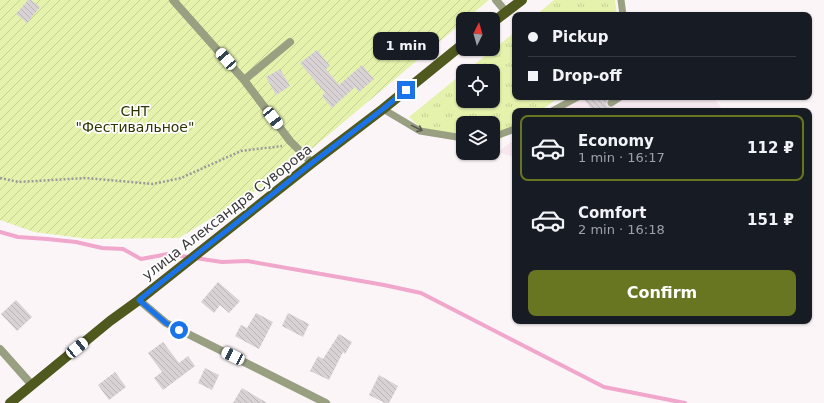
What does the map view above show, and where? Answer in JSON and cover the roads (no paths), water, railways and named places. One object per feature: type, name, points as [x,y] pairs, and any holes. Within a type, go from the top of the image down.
[{"type":"main road","points":[[500,17],[522,0]]},
{"type":"main road","name":"улица Александра Суворова","points":[[10,403],[110,321],[139,300],[312,163],[383,109],[456,50]]},
{"type":"street","points":[[173,0],[244,80],[295,145],[312,163]]},
{"type":"street","points":[[496,0],[506,12]]},
{"type":"street","points":[[244,80],[290,42]]},
{"type":"street","points":[[139,300],[166,323],[326,403]]},
{"type":"street","points":[[0,349],[32,385]]},
{"type":"lane","points":[[621,0],[623,12]]},
{"type":"lane","points":[[558,108],[573,100]]},
{"type":"lane","points":[[611,103],[616,100]]},
{"type":"lane","points":[[383,109],[420,131],[456,137]]},
{"type":"lane","points":[[500,134],[512,130]]},
{"type":"waterway","points":[[0,232],[18,237],[76,242],[102,248],[123,249],[141,259],[168,254],[222,262],[247,261],[421,293],[604,387],[685,403]]},
{"type":"park label","name":"СНТ \"Фестивальное\"","points":[[135,120]]}]
